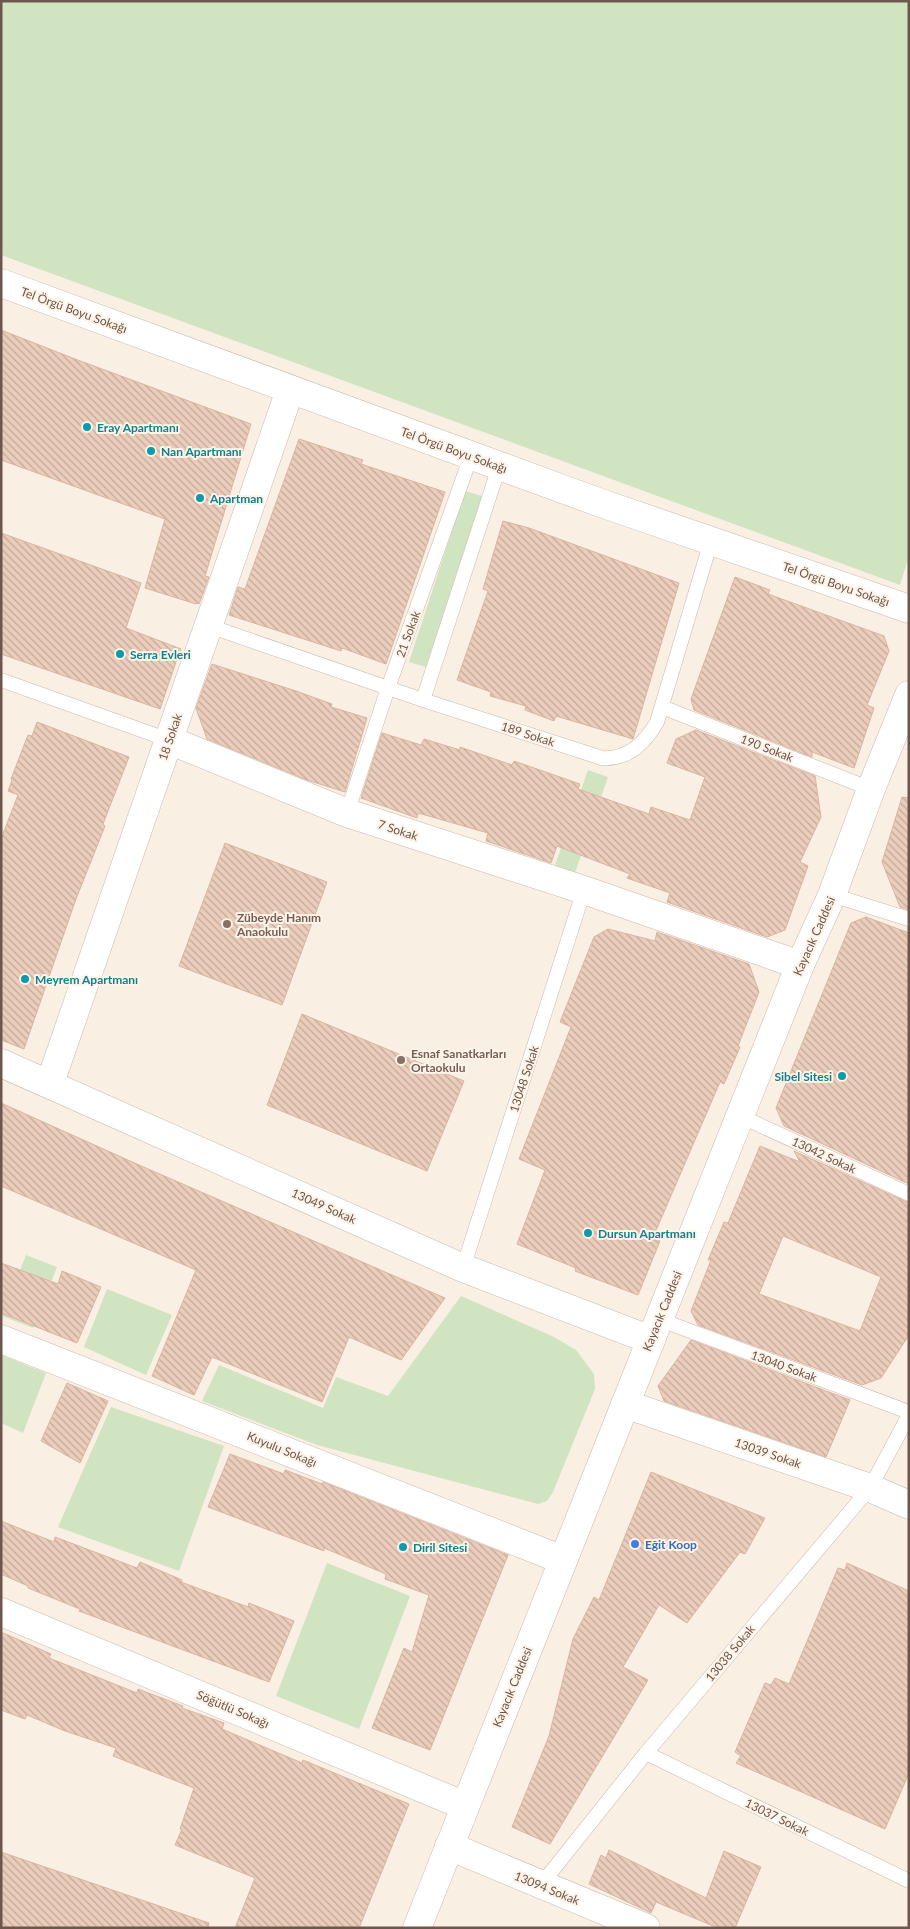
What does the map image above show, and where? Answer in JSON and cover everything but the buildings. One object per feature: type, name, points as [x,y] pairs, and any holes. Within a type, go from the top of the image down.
[{"type":"street","name":"Tel Örgü Boyu Sokağı","points":[[1,283],[499,467],[909,609]]},
{"type":"street","name":"18 Sokak","points":[[50,1083],[290,390]]},
{"type":"street","name":"Kayacık Caddesi","points":[[417,1928],[800,966],[832,895],[871,789],[909,695]]},
{"type":"street","name":"7 Sokak","points":[[169,740],[347,813],[584,890],[800,966]]},
{"type":"street","name":"13049 Sokak","points":[[1,1063],[50,1083],[463,1268],[655,1330]]},
{"type":"street","name":"Kuyulu Sokağı","points":[[1,1339],[563,1560]]},
{"type":"street","name":"13039 Sokak","points":[[625,1404],[870,1488],[909,1505]]},
{"type":"street","name":"Söğütlü Sokağı","points":[[1,1612],[465,1806]]},
{"type":"street","name":"13094 Sokak","points":[[449,1846],[540,1886],[646,1928]]},
{"type":"lane","name":"21 Sokak","points":[[347,813],[388,688],[472,456]]},
{"type":"lane","points":[[423,700],[499,467]]},
{"type":"lane","name":"189 Sokak","points":[[209,626],[423,700],[602,758],[614,759],[631,751],[649,736],[657,722],[710,541]]},
{"type":"lane","name":"7 Sokak","points":[[1,680],[169,740]]},
{"type":"lane","name":"190 Sokak","points":[[662,707],[871,789]]},
{"type":"lane","name":"13048 Sokak","points":[[463,1268],[584,890]]},
{"type":"lane","points":[[832,895],[909,919]]},
{"type":"lane","name":"13042 Sokak","points":[[740,1116],[909,1194]]},
{"type":"lane","name":"13040 Sokak","points":[[655,1330],[909,1414]]},
{"type":"lane","name":"13038 Sokak","points":[[540,1886],[646,1753],[870,1488],[909,1414]]},
{"type":"lane","name":"13037 Sokak","points":[[646,1753],[909,1881]]},
{"type":"green space","points":[[1,1],[909,1],[909,556],[900,585],[1,255]]},
{"type":"green space","points":[[465,491],[482,496],[426,667],[409,662]]},
{"type":"green space","points":[[588,770],[608,777],[575,873],[555,865]]},
{"type":"green space","points":[[26,1255],[57,1267],[33,1328],[2,1316]]},
{"type":"green space","points":[[107,1289],[172,1315],[146,1375],[84,1347]]},
{"type":"green space","points":[[461,1296],[552,1336],[576,1350],[594,1374],[595,1389],[553,1492],[547,1501],[538,1504],[317,1445],[202,1401],[219,1365],[323,1408],[336,1377],[388,1396]]},
{"type":"green space","points":[[1,1355],[46,1373],[23,1433],[1,1423]]},
{"type":"green space","points":[[111,1407],[224,1446],[179,1571],[58,1527]]},
{"type":"green space","points":[[327,1563],[410,1596],[359,1729],[276,1696]]},
{"type":"place","name":"Eray Apartmanı","points":[[87,427]]},
{"type":"place","name":"Nan Apartmanı","points":[[151,451]]},
{"type":"place","name":"Apartman","points":[[200,498]]},
{"type":"place","name":"Serra Evleri","points":[[120,654]]},
{"type":"place","name":"Zübeyde Hanım Anaokulu","points":[[227,924]]},
{"type":"place","name":"Meyrem Apartmanı","points":[[25,979]]},
{"type":"place","name":"Esnaf Sanatkarları Ortaokulu","points":[[401,1060]]},
{"type":"place","name":"Sibel Sitesi","points":[[842,1076]]},
{"type":"place","name":"Dursun Apartmanı","points":[[588,1233]]},
{"type":"place","name":"Eğit Koop","points":[[635,1544]]},
{"type":"place","name":"Diril Sitesi","points":[[403,1547]]}]
